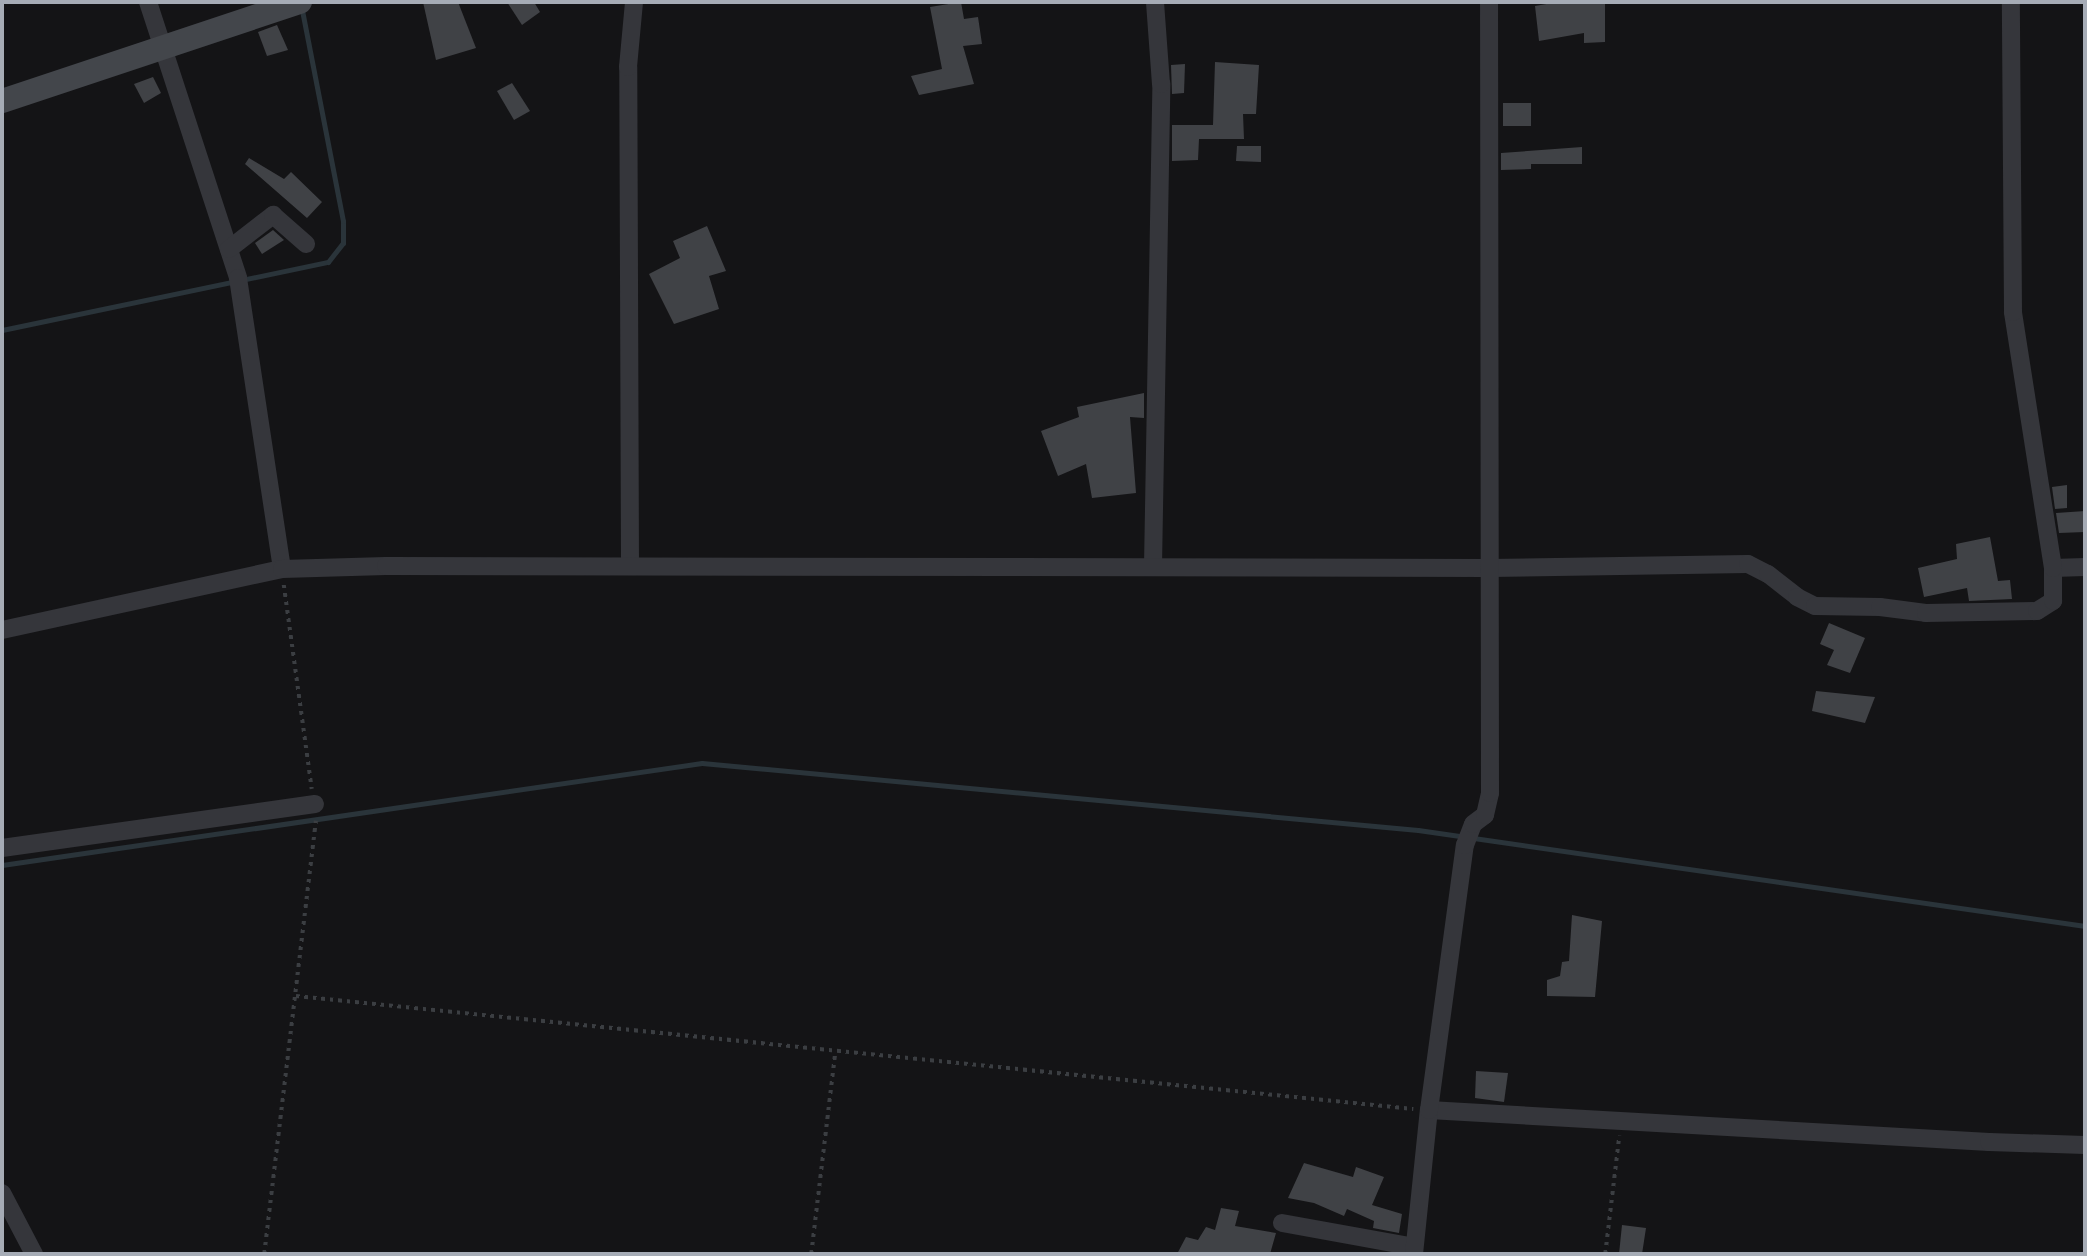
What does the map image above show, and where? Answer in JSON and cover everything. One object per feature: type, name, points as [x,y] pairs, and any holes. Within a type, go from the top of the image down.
[{"type":"street","points":[[148,2],[165,47],[238,278],[282,569]]},
{"type":"street","points":[[2,101],[300,2]]},
{"type":"street","points":[[630,566],[628,67],[634,2]]},
{"type":"street","points":[[1153,566],[1161,83],[1155,2]]},
{"type":"street","points":[[1282,1223],[1414,1251],[1429,1110],[1465,845],[1473,824],[1485,815],[1490,793],[1489,2]]},
{"type":"street","points":[[2,630],[282,569],[630,566],[1489,568],[1748,564],[1768,573],[1797,597],[1815,606],[1880,607],[1926,613],[2037,611],[2053,601],[2053,568],[2013,312],[2011,2]]},
{"type":"street","points":[[229,249],[273,215],[306,244]]},
{"type":"street","points":[[2053,568],[2085,567]]},
{"type":"street","points":[[2,848],[315,804]]},
{"type":"street","points":[[1429,1110],[1989,1142],[2085,1145]]},
{"type":"street","points":[[2,1192],[34,1254]]},
{"type":"path","points":[[264,1254],[317,828],[282,569]]},
{"type":"path","points":[[296,996],[835,1053],[1429,1110]]},
{"type":"path","points":[[811,1254],[835,1053]]},
{"type":"path","points":[[1605,1254],[1621,1120]]},
{"type":"building","points":[[423,2],[458,2],[476,48],[436,60]]},
{"type":"building","points":[[507,2],[534,2],[540,12],[522,25]]},
{"type":"building","points":[[961,2],[964,19],[978,17],[982,44],[963,46],[974,84],[919,95],[911,76],[942,69],[930,7]]},
{"type":"building","points":[[1558,2],[1605,3],[1605,42],[1584,43],[1584,33],[1539,41],[1535,6]]},
{"type":"building","points":[[277,25],[288,50],[267,56],[258,32]]},
{"type":"building","points":[[1215,62],[1259,65],[1256,114],[1243,114],[1244,139],[1199,139],[1198,160],[1172,161],[1172,125],[1213,125]]},
{"type":"building","points":[[1185,64],[1184,93],[1172,94],[1171,65]]},
{"type":"building","points":[[153,77],[161,93],[144,103],[134,84]]},
{"type":"building","points":[[512,83],[530,111],[514,120],[497,91]]},
{"type":"building","points":[[1503,103],[1531,103],[1531,126],[1503,126]]},
{"type":"building","points":[[1237,146],[1261,146],[1261,162],[1236,161]]},
{"type":"building","points":[[1582,147],[1582,164],[1531,164],[1531,169],[1501,170],[1501,153]]},
{"type":"building","points":[[249,158],[284,179],[291,172],[322,202],[307,218],[245,164]]},
{"type":"building","points":[[707,226],[726,271],[709,276],[719,309],[674,324],[649,274],[680,258],[673,241]]},
{"type":"building","points":[[273,230],[284,240],[262,254],[255,243]]},
{"type":"building","points":[[1144,393],[1144,418],[1130,417],[1136,493],[1092,498],[1086,464],[1058,476],[1041,431],[1079,417],[1077,407]]},
{"type":"building","points":[[2067,485],[2067,508],[2055,509],[2052,487]]},
{"type":"building","points":[[2085,511],[2085,532],[2059,533],[2056,513]]},
{"type":"building","points":[[1990,537],[1998,581],[2010,580],[2012,599],[1969,601],[1967,588],[1924,597],[1918,568],[1957,559],[1956,544]]},
{"type":"building","points":[[1829,623],[1865,638],[1850,673],[1827,665],[1834,650],[1820,644]]},
{"type":"building","points":[[1816,691],[1875,697],[1865,723],[1812,711]]},
{"type":"building","points":[[1572,915],[1602,921],[1595,997],[1547,996],[1547,980],[1560,976],[1562,962],[1569,961]]},
{"type":"building","points":[[1476,1071],[1508,1073],[1504,1102],[1475,1098]]},
{"type":"building","points":[[1304,1163],[1353,1177],[1356,1167],[1384,1177],[1372,1205],[1402,1214],[1399,1233],[1373,1228],[1374,1221],[1347,1209],[1344,1216],[1314,1203],[1288,1198]]},
{"type":"building","points":[[1221,1208],[1239,1211],[1235,1226],[1276,1233],[1270,1254],[1177,1254],[1186,1237],[1198,1240],[1206,1227],[1215,1230]]},
{"type":"building","points":[[1622,1225],[1646,1228],[1642,1254],[1619,1254]]},
{"type":"waterway","points":[[2,330],[328,262],[343,243],[343,221],[302,10]]},
{"type":"waterway","points":[[2,865],[702,763],[1418,830],[2085,926]]}]
